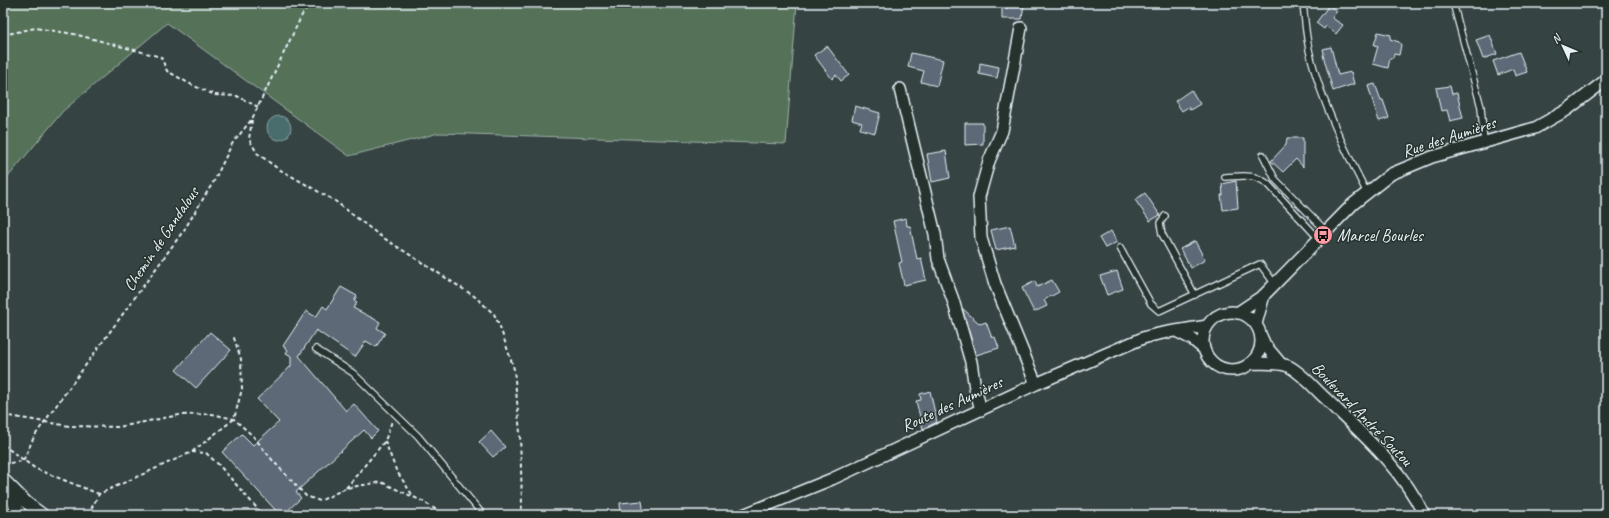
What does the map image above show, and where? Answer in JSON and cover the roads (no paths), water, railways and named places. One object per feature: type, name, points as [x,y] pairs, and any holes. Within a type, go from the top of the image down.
[{"type":"street","points":[[1020,28],[1002,131],[989,161],[978,197],[981,238],[995,284],[1036,384]]},
{"type":"street","name":"Rue des Aumières","points":[[1238,313],[1264,295],[1367,193],[1391,174],[1432,157],[1535,128],[1567,110],[1606,80]]},
{"type":"street","points":[[900,89],[935,234],[938,259],[953,300],[971,362],[974,388],[981,410]]},
{"type":"street","points":[[1256,324],[1264,295]]},
{"type":"street","points":[[1238,313],[1244,315],[1256,324],[1260,335],[1260,350],[1251,363],[1243,368],[1233,371],[1215,365],[1208,358],[1204,349],[1204,333],[1207,326],[1220,315],[1238,313]]},
{"type":"street","name":"Route des Aumières","points":[[745,515],[832,479],[1036,384],[1143,338],[1156,333],[1178,332],[1207,326]]},
{"type":"street","points":[[1178,332],[1192,339],[1204,349]]},
{"type":"street","name":"Boulevard André Soutou","points":[[1260,335],[1265,345],[1281,364]]},
{"type":"street","name":"Boulevard André Soutou","points":[[1251,363],[1281,364],[1288,366],[1303,377],[1377,450],[1402,479],[1424,515]]},
{"type":"street","points":[[3,479],[43,515]]},
{"type":"street","points":[[3,486],[21,515]]},
{"type":"lane","points":[[1303,3],[1309,50],[1319,84],[1347,153],[1367,193]]},
{"type":"lane","points":[[1453,3],[1481,107],[1484,143]]},
{"type":"lane","points":[[1263,155],[1275,179],[1323,235]]},
{"type":"lane","points":[[1225,177],[1252,176],[1261,179],[1323,235]]},
{"type":"lane","points":[[1165,216],[1160,223],[1162,234],[1195,295]]},
{"type":"lane","points":[[1120,248],[1151,304],[1159,311],[1260,264],[1275,284]]},
{"type":"lane","points":[[316,349],[353,373],[418,436],[483,515]]},
{"type":"water","points":[[279,116],[287,120],[291,128],[287,136],[279,140],[271,136],[267,128],[271,120]]},
{"type":"place","name":"Marcel Bourles","points":[[1323,235]]}]
